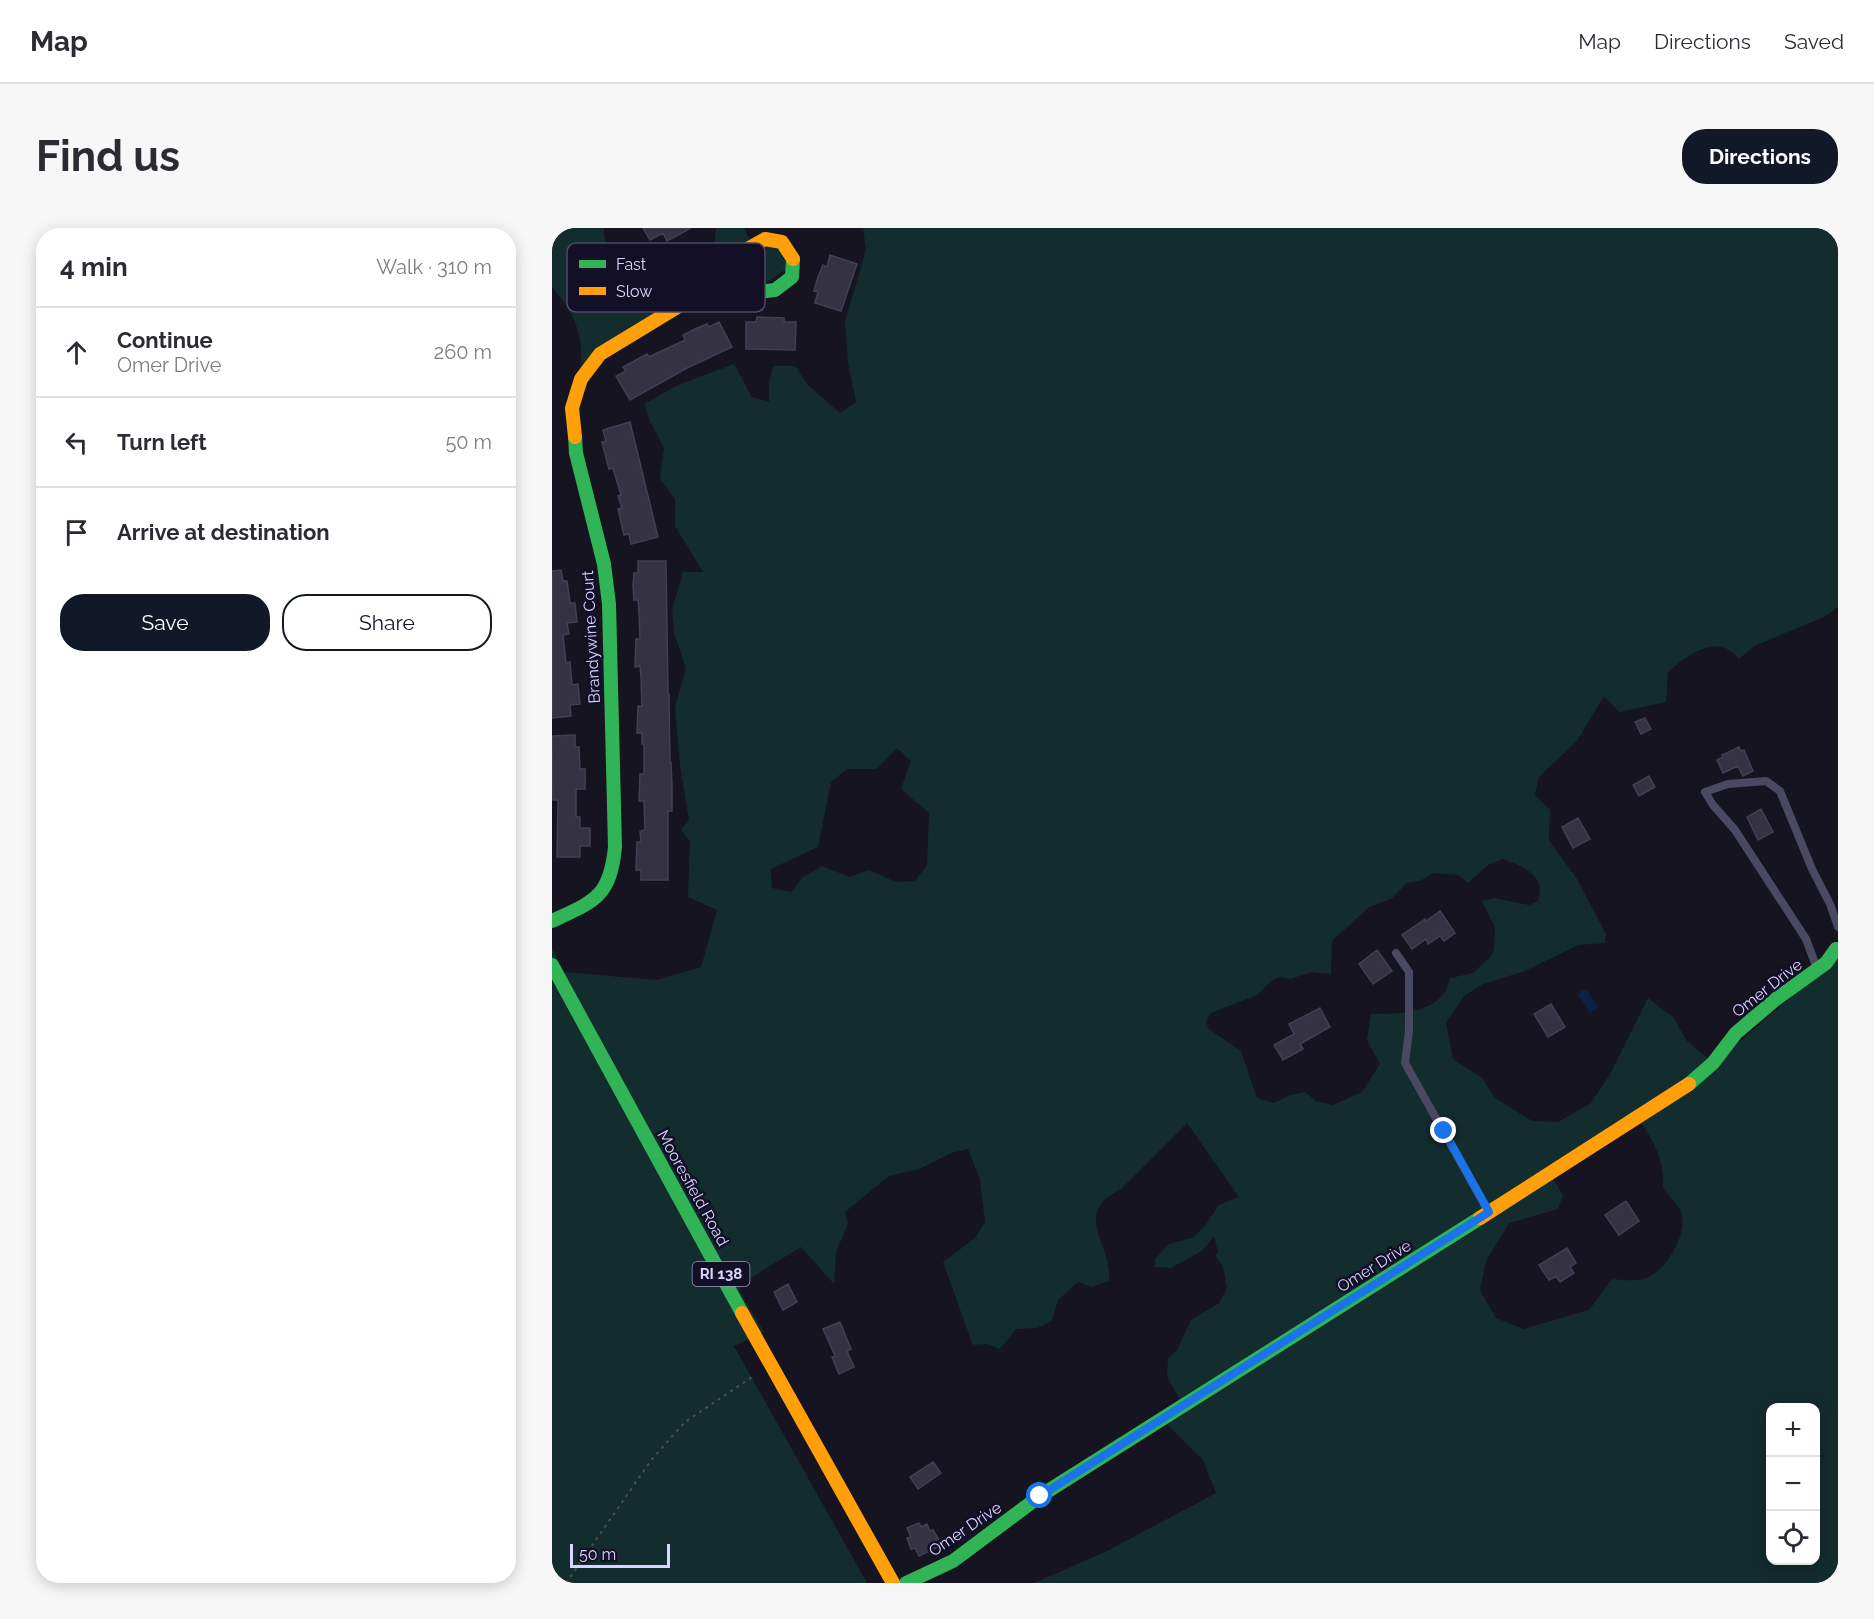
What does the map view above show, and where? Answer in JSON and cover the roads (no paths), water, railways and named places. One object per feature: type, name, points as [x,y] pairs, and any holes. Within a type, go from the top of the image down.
[{"type":"street","name":"Brandywine Court","points":[[758,243],[765,239],[782,242],[793,258],[792,277],[775,290],[765,291]]},
{"type":"street","name":"Brandywine Court","points":[[552,921],[587,905],[601,892],[612,875],[615,847],[609,604],[604,564],[576,453],[572,408],[581,379],[600,354],[669,312]]},
{"type":"street","name":"Omer Drive","points":[[906,1583],[953,1561],[1040,1496],[1685,1088],[1713,1063],[1736,1034],[1776,999],[1826,963],[1837,944]]},
{"type":"street","name":"Mooresfield Road","points":[[552,965],[893,1583]]},
{"type":"lane","points":[[1817,970],[1806,939],[1735,830],[1705,792],[1728,784],[1766,781],[1780,791],[1838,927]]},
{"type":"lane","points":[[1396,953],[1409,972],[1409,1031],[1405,1063],[1489,1212]]},
{"type":"water","points":[[1583,989],[1584,991],[1587,989],[1598,1008],[1590,1013],[1578,995]]}]
